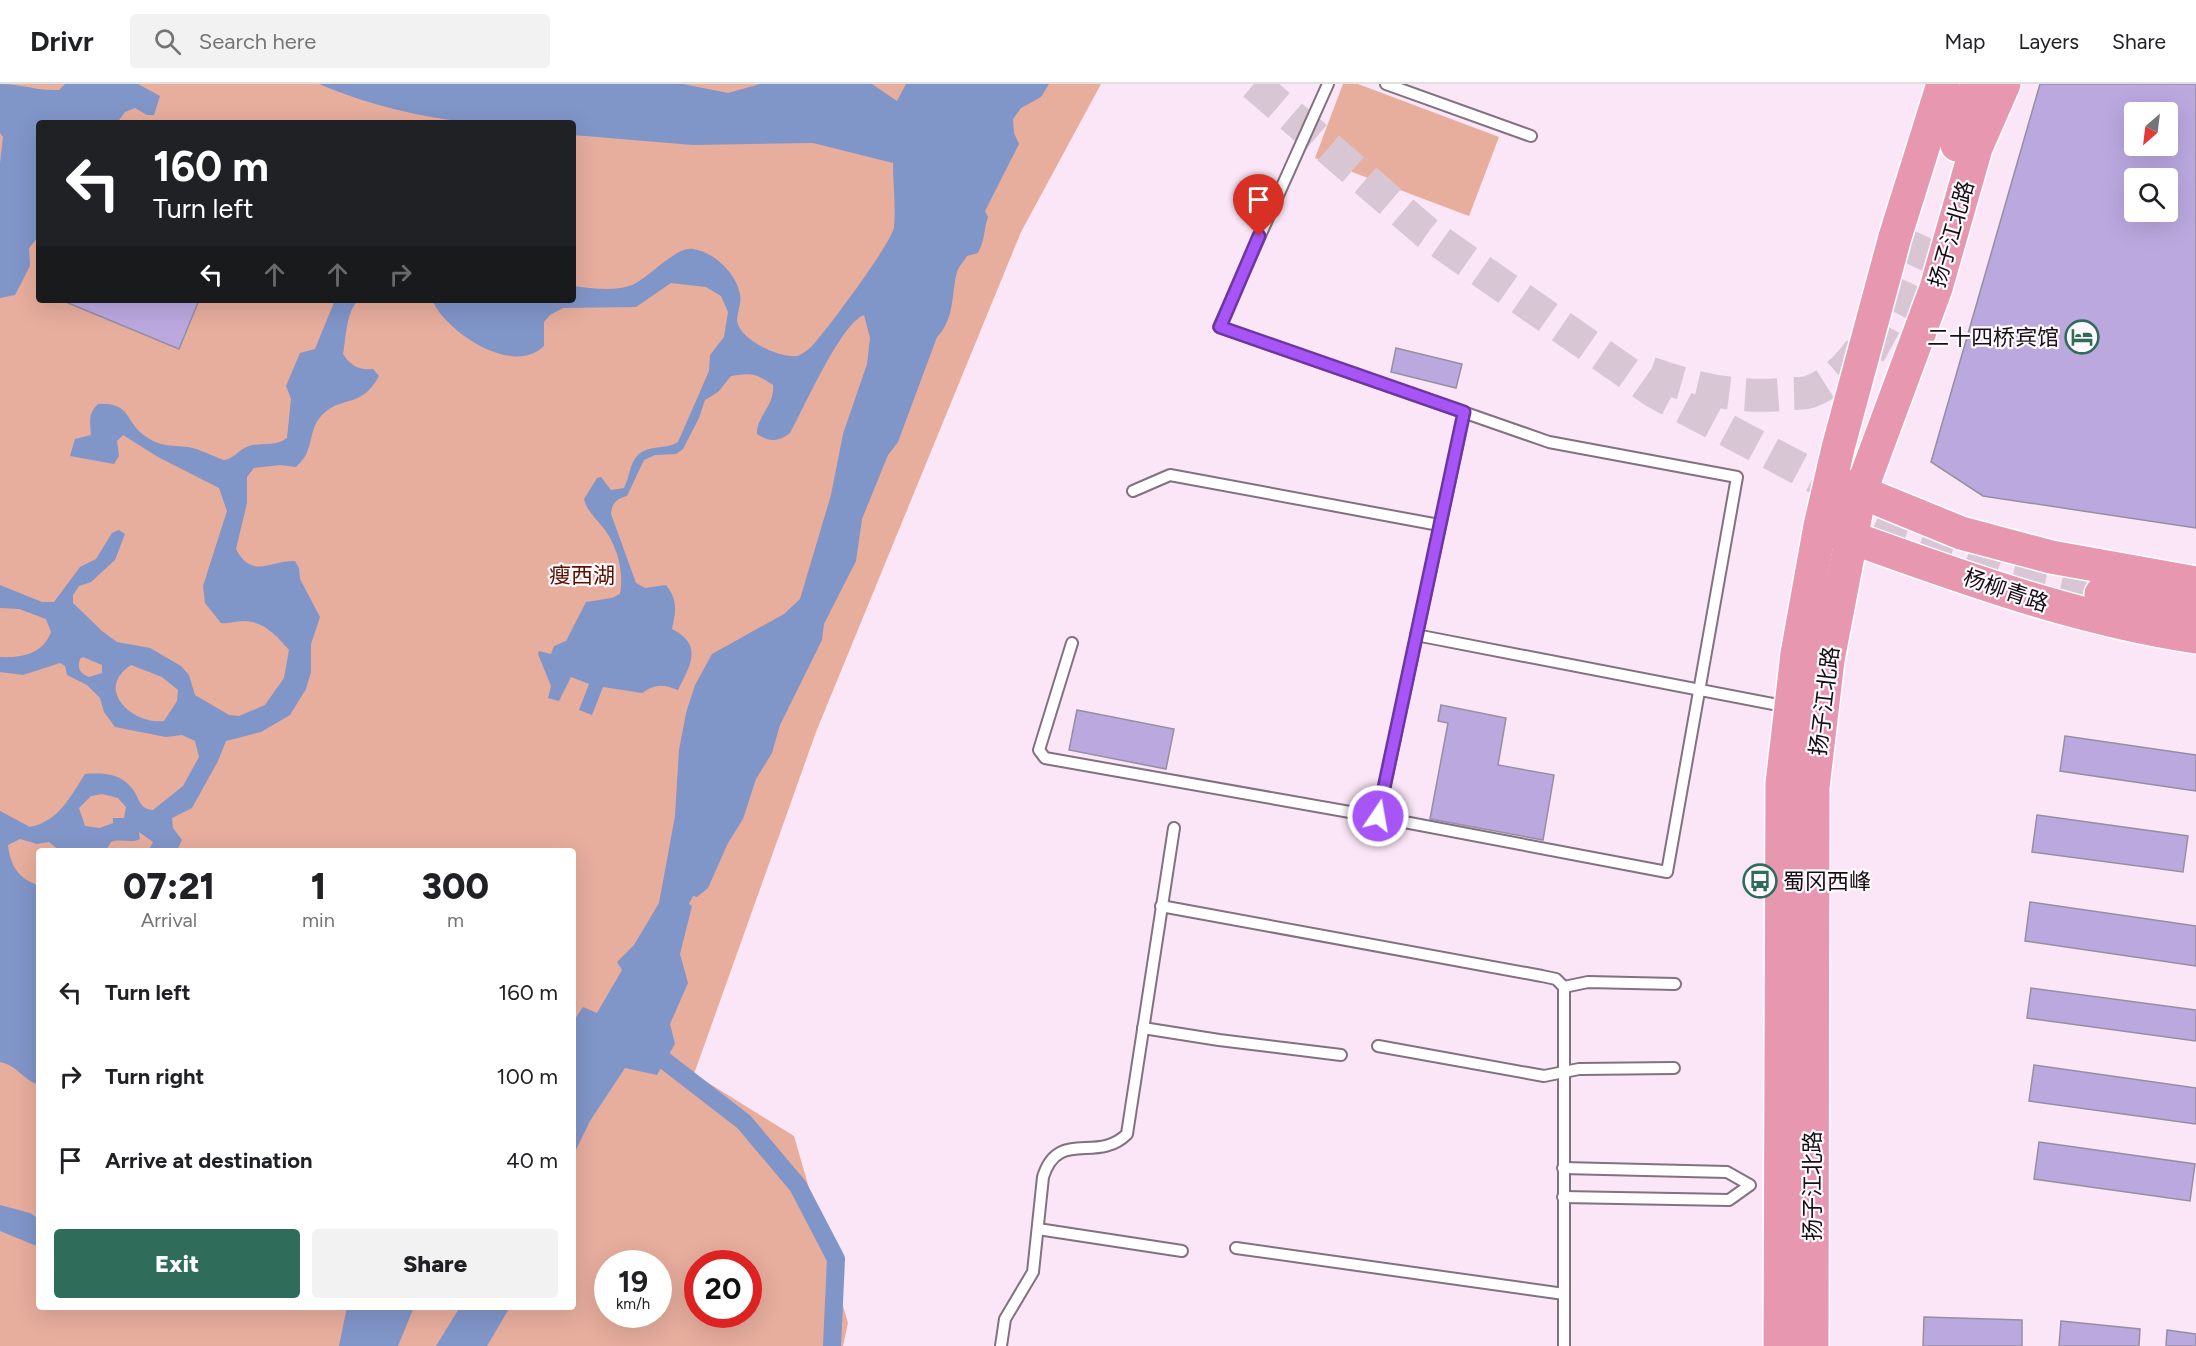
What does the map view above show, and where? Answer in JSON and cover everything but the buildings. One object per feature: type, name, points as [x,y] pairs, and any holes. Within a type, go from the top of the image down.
[{"type":"main road","name":"扬子江北路","points":[[1812,1346],[1813,787],[1828,660],[1835,531],[1831,480],[1895,237],[1943,84]]},
{"type":"main road","points":[[1929,233],[1977,84]]},
{"type":"main road","name":"扬子江北路","points":[[1780,1346],[1782,784],[1797,654],[1835,531],[1860,493],[1936,288],[1976,148],[2004,84]]},
{"type":"main road","name":"杨柳青路","points":[[1831,480],[1961,533],[2051,557],[2196,583]]},
{"type":"main road","name":"杨柳青路","points":[[1835,531],[2069,612],[2137,628],[2196,637]]},
{"type":"main road","points":[[2101,594],[2196,607]]},
{"type":"lane","points":[[1072,643],[1039,750],[1045,758],[1378,816],[1667,872],[1737,477],[1549,442],[1220,327],[1328,84]]},
{"type":"lane","points":[[1386,84],[1531,136]]},
{"type":"lane","points":[[1378,816],[1464,412]]},
{"type":"lane","points":[[1133,491],[1170,475],[1439,525]]},
{"type":"lane","points":[[1416,635],[1791,708]]},
{"type":"lane","points":[[1001,1346],[1005,1319],[1033,1272],[1043,1177],[1048,1163],[1057,1153],[1071,1149],[1117,1144],[1127,1134],[1174,828]]},
{"type":"lane","points":[[1161,906],[1542,975],[1556,979],[1564,987],[1566,998],[1563,1074],[1564,1346]]},
{"type":"lane","points":[[1564,987],[1588,982],[1675,984]]},
{"type":"lane","points":[[1143,1028],[1219,1040],[1341,1054]]},
{"type":"lane","points":[[1378,1046],[1544,1076],[1579,1069],[1674,1068]]},
{"type":"lane","points":[[1563,1168],[1727,1172],[1750,1185],[1729,1200],[1563,1197]]},
{"type":"lane","points":[[1038,1229],[1182,1251]]},
{"type":"lane","points":[[1236,1248],[1564,1294]]},
{"type":"green space","name":"瘦西湖","points":[[0,84],[1101,84],[1021,232],[816,732],[694,1074],[794,1136],[848,1323],[843,1346],[0,1346]]},
{"type":"green space","points":[[1343,84],[1358,84],[1499,137],[1469,216],[1315,158]]},
{"type":"water","points":[[0,84],[59,90],[65,84],[138,84],[160,96],[154,115],[147,115],[135,108],[125,112],[119,120],[36,120],[36,240],[29,248],[30,266],[15,295],[0,298],[0,163],[3,137],[0,133]]},
{"type":"water","name":"瘦西湖","points":[[319,84],[683,84],[728,93],[760,84],[872,84],[897,101],[906,84],[1049,84],[1041,97],[1021,108],[1013,119],[1014,133],[1019,144],[985,211],[988,217],[978,253],[967,256],[957,272],[947,322],[937,337],[898,442],[888,455],[862,519],[856,561],[824,624],[822,640],[780,725],[772,753],[756,779],[743,819],[728,843],[708,888],[697,897],[693,896],[689,904],[692,906],[680,954],[688,983],[670,1024],[675,1044],[657,1075],[625,1068],[590,1121],[576,1150],[576,1018],[583,1007],[597,1013],[622,970],[617,962],[634,945],[659,903],[675,816],[679,750],[686,713],[695,685],[712,654],[784,614],[800,599],[831,495],[843,434],[867,364],[870,338],[864,315],[855,321],[834,349],[790,433],[786,436],[774,440],[757,434],[759,422],[771,399],[773,385],[753,375],[731,376],[718,392],[705,400],[699,418],[683,449],[676,454],[655,455],[644,460],[627,496],[616,502],[611,514],[636,583],[645,588],[666,585],[670,590],[675,606],[672,629],[688,642],[692,656],[678,690],[659,686],[642,693],[603,687],[592,715],[579,710],[589,684],[571,677],[559,701],[548,698],[551,686],[538,654],[539,651],[551,654],[554,646],[566,641],[586,602],[612,598],[620,594],[621,578],[617,553],[610,537],[590,512],[584,499],[597,478],[601,477],[611,490],[624,488],[633,463],[641,452],[678,442],[709,371],[710,355],[724,337],[728,312],[721,296],[706,287],[671,283],[636,307],[563,308],[550,315],[544,322],[544,346],[531,354],[515,356],[499,354],[465,337],[451,325],[434,303],[576,303],[576,286],[603,289],[632,285],[679,252],[693,249],[716,259],[734,279],[740,297],[737,321],[745,335],[771,351],[797,356],[812,346],[830,323],[871,268],[890,236],[895,219],[893,163],[813,143],[693,145],[576,135],[576,120],[450,120],[416,114],[338,92]]},
{"type":"water","points":[[334,303],[357,303],[349,318],[343,354],[355,366],[373,369],[379,376],[359,398],[330,408],[323,414],[314,428],[306,454],[296,467],[280,465],[254,468],[247,477],[247,503],[236,549],[242,558],[255,566],[295,561],[299,568],[300,579],[320,617],[311,644],[311,672],[306,689],[290,715],[261,732],[226,741],[218,761],[192,808],[172,818],[173,828],[182,840],[178,848],[150,848],[153,842],[139,832],[140,839],[111,842],[107,848],[56,848],[49,842],[37,844],[20,839],[8,845],[13,865],[17,871],[36,884],[36,1084],[33,1083],[11,1066],[0,1062],[0,811],[30,827],[40,824],[63,807],[85,774],[116,776],[131,787],[144,807],[153,810],[183,786],[199,757],[195,741],[182,735],[166,737],[115,727],[104,712],[100,698],[87,685],[67,675],[65,666],[60,663],[23,675],[0,672],[0,657],[16,657],[31,653],[43,645],[51,632],[46,619],[19,609],[0,608],[0,585],[42,602],[54,602],[80,567],[96,559],[112,533],[119,530],[125,534],[115,560],[91,582],[79,586],[73,595],[73,603],[117,642],[150,648],[181,666],[189,675],[195,695],[229,715],[239,716],[265,705],[284,678],[289,650],[275,635],[259,624],[245,621],[221,623],[205,603],[203,586],[227,511],[219,488],[158,457],[123,435],[117,441],[119,456],[114,464],[70,456],[75,439],[91,435],[91,414],[98,404],[109,404],[123,410],[140,432],[153,441],[192,448],[224,460],[249,446],[282,441],[287,438],[291,399],[286,386],[300,353],[315,349]],"holes":[[[83,657],[102,665],[102,673],[89,677],[83,674],[79,665]],[[131,665],[162,677],[178,690],[177,701],[164,721],[152,721],[141,717],[130,712],[122,704],[117,695],[116,685],[120,675]],[[102,794],[118,798],[126,807],[124,818],[113,818],[113,823],[100,828],[85,826],[79,808],[91,796]]]},
{"type":"water","points":[[0,1205],[30,1213],[36,1217],[36,1246],[0,1231]]},
{"type":"water","points":[[346,1310],[413,1310],[398,1346],[339,1346]]},
{"type":"water","points":[[458,1310],[508,1310],[487,1346],[436,1346]]},
{"type":"waterway","points":[[647,1047],[744,1122],[798,1186],[836,1259],[832,1346]]},
{"type":"tunnel","points":[[1254,84],[1427,233],[1655,392],[1853,497]]},
{"type":"tunnel","points":[[1869,354],[1895,306],[1929,233]]},
{"type":"tunnel","points":[[1650,373],[1683,384],[1734,394],[1806,393],[1836,376],[1851,362],[1869,337]]},
{"type":"tunnel","points":[[1832,500],[1899,532],[2007,572],[2101,594]]},
{"type":"place","name":"二十四桥宾馆","points":[[2082,337]]},
{"type":"place","name":"蜀冈西峰","points":[[1760,881]]},
{"type":"route","points":[[1259,236],[1229,301],[1220,327],[1464,412],[1378,816]]}]
